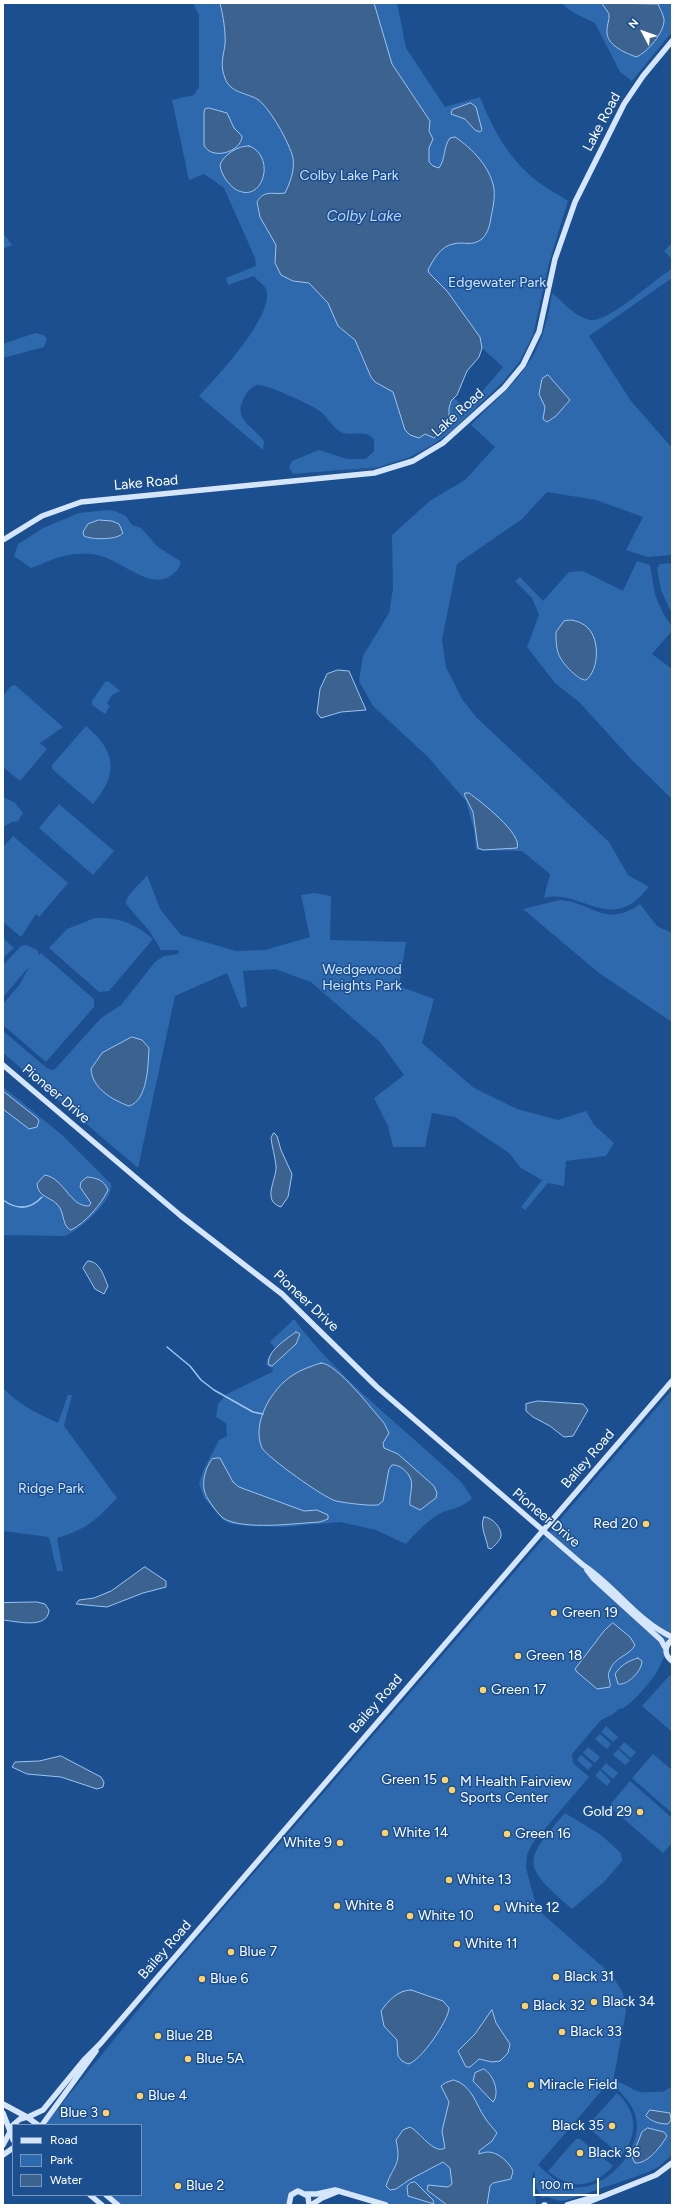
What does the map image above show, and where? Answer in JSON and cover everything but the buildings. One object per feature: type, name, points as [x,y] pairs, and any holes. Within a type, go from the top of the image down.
[{"type":"street","name":"Lake Road","points":[[3,540],[38,517],[81,502],[370,474],[411,462],[444,443],[508,384],[528,358],[541,327],[555,258],[575,202],[624,104],[643,76],[672,41]]},
{"type":"street","name":"Pioneer Drive","points":[[3,1065],[181,1216],[282,1294],[377,1387],[543,1531],[583,1565],[598,1575],[651,1625],[672,1639]]},
{"type":"street","name":"Bailey Road","points":[[14,2124],[20,2119],[43,2110],[84,2060],[100,2044],[672,1381]]},
{"type":"street","name":"Pioneer Drive","points":[[583,1565],[594,1579],[661,1640],[666,1649],[667,1656],[672,1661]]},
{"type":"street","points":[[666,1649],[672,1639]]},
{"type":"street","name":"Bailey Road","points":[[43,2124],[89,2063],[100,2044]]},
{"type":"street","points":[[3,2104],[37,2124]]},
{"type":"street","points":[[3,2113],[12,2137]]},
{"type":"street","points":[[3,2145],[12,2127]]},
{"type":"street","points":[[3,2155],[12,2149]]},
{"type":"street","points":[[581,2205],[656,2175],[672,2163]]},
{"type":"street","points":[[288,2203],[295,2192],[315,2194],[335,2190],[353,2194],[386,2205]]},
{"type":"street","points":[[306,2194],[310,2205],[339,2191]]},
{"type":"street","points":[[91,2196],[102,2205]]},
{"type":"street","points":[[107,2196],[118,2205]]},
{"type":"street","points":[[568,2205],[598,2197]]},
{"type":"green space","name":"Colby Lake Park","points":[[193,3],[397,3],[406,48],[445,107],[480,97],[496,132],[518,163],[537,181],[568,201],[549,263],[533,335],[520,361],[503,382],[451,432],[431,446],[408,458],[376,468],[295,477],[379,467],[293,474],[289,467],[292,461],[319,450],[347,459],[366,459],[374,451],[374,440],[371,436],[367,435],[343,433],[315,408],[279,391],[257,385],[251,388],[245,396],[241,405],[241,412],[242,417],[264,441],[263,450],[199,396],[218,376],[252,332],[266,304],[267,293],[264,286],[254,276],[228,285],[226,278],[256,266],[255,258],[224,188],[204,174],[189,180],[172,100],[194,95],[199,87],[199,15]],"holes":[[[482,348],[503,367],[467,409],[454,398],[459,392],[465,375],[478,358]]]},
{"type":"green space","points":[[561,3],[669,3],[672,8],[672,32],[632,81],[620,72],[595,23],[574,13]]},
{"type":"green space","points":[[3,233],[12,245],[3,249]]},
{"type":"green space","points":[[672,243],[672,259],[664,251]]},
{"type":"green space","points":[[672,269],[672,278],[589,336],[631,401],[672,448],[672,555],[648,557],[626,550],[643,517],[596,500],[547,492],[522,519],[457,564],[442,640],[446,667],[462,699],[476,717],[609,842],[628,875],[649,887],[631,904],[620,909],[599,908],[555,896],[544,898],[550,874],[522,851],[476,850],[474,830],[466,801],[428,757],[373,706],[359,681],[363,656],[389,613],[393,589],[392,535],[431,500],[465,480],[495,447],[471,425],[515,381],[534,354],[547,317],[552,293],[579,316],[590,320],[598,319],[620,308]]},
{"type":"green space","points":[[35,333],[43,335],[47,338],[44,347],[3,358],[3,344]]},
{"type":"green space","points":[[108,510],[115,511],[126,516],[132,525],[141,528],[158,547],[180,561],[180,565],[177,570],[164,579],[154,579],[144,577],[112,560],[91,554],[63,556],[31,568],[14,556],[18,544],[43,528],[79,513]]},
{"type":"green space","points":[[637,561],[650,565],[655,595],[664,615],[672,626],[672,631],[652,654],[672,669],[672,799],[631,759],[579,702],[555,683],[527,647],[539,615],[532,598],[515,581],[520,577],[543,601],[569,572],[583,571],[623,591]]},
{"type":"green space","points":[[672,563],[672,614],[661,590],[657,568],[660,564]]},
{"type":"green space","points":[[108,681],[120,691],[112,695],[107,704],[110,706],[105,714],[92,705],[92,701],[105,682]]},
{"type":"green space","points":[[15,685],[63,727],[40,743],[47,749],[20,781],[3,767],[3,696],[11,686]]},
{"type":"green space","points":[[86,726],[96,735],[103,745],[108,754],[110,763],[110,773],[107,783],[93,804],[52,769],[52,765]]},
{"type":"green space","points":[[3,797],[15,803],[23,813],[18,821],[12,822],[3,827]]},
{"type":"green space","points":[[59,804],[114,851],[93,875],[39,828]]},
{"type":"green space","points":[[13,836],[68,883],[39,917],[36,914],[21,937],[3,922],[3,847]]},
{"type":"green space","name":"Wedgewood Heights Park","points":[[147,875],[160,909],[181,935],[236,951],[265,950],[310,937],[301,895],[315,893],[331,896],[330,940],[406,942],[399,986],[434,999],[422,1043],[474,1088],[517,1109],[558,1120],[586,1111],[594,1125],[614,1143],[606,1156],[566,1161],[564,1186],[548,1183],[525,1210],[521,1207],[542,1180],[521,1168],[509,1153],[455,1117],[432,1113],[425,1147],[393,1147],[388,1126],[374,1098],[404,1075],[380,1042],[311,982],[275,969],[243,971],[247,1006],[241,1008],[227,973],[175,996],[138,1168],[3,1053],[3,1031],[48,1069],[54,1070],[101,1018],[121,1005],[155,962],[164,956],[178,954],[179,950],[161,950],[150,932],[126,904],[128,897]]},
{"type":"green space","points":[[560,900],[608,914],[617,914],[628,911],[640,904],[657,926],[672,933],[672,1022],[599,973],[523,909]]},
{"type":"green space","points":[[95,918],[126,922],[140,929],[153,939],[109,991],[99,992],[49,948],[67,929]]},
{"type":"green space","points":[[3,938],[14,948],[3,958]]},
{"type":"green space","points":[[26,945],[37,950],[39,955],[41,953],[94,999],[94,1007],[46,1062],[3,1025],[3,1004],[20,984],[29,967],[3,997],[3,965],[21,946]]},
{"type":"green space","points":[[3,1087],[61,1134],[111,1184],[107,1198],[95,1214],[79,1228],[65,1236],[3,1235]]},
{"type":"green space","points":[[294,1319],[332,1364],[462,1483],[472,1498],[468,1502],[436,1516],[416,1533],[406,1544],[376,1530],[340,1522],[283,1527],[231,1524],[223,1520],[204,1498],[199,1483],[204,1469],[219,1440],[227,1436],[226,1423],[216,1417],[218,1404],[227,1394],[272,1372],[273,1369],[266,1365],[267,1359],[275,1348],[270,1342]]},
{"type":"green space","name":"Ridge Park","points":[[3,1388],[22,1404],[58,1423],[68,1395],[72,1395],[64,1426],[117,1498],[103,1513],[90,1523],[76,1531],[57,1538],[63,1571],[57,1571],[49,1537],[3,1531]]},
{"type":"green space","name":"M Health Fairview Sports Center","points":[[672,1390],[672,1640],[655,1675],[643,1690],[628,1705],[601,1720],[572,1754],[573,1763],[589,1777],[532,1844],[527,1855],[526,1868],[537,1909],[612,1975],[623,1993],[626,2011],[613,2082],[624,2084],[640,2092],[663,2092],[672,2086],[672,2155],[658,2167],[646,2173],[567,2200],[560,2201],[547,2197],[542,2198],[536,2187],[534,2171],[532,2176],[532,2184],[536,2205],[386,2205],[327,2191],[303,2192],[290,2197],[286,2205],[118,2205],[107,2196],[142,2196],[142,2124],[46,2124],[172,1968]],"holes":[[[613,2083],[630,2103],[636,2118],[637,2130],[634,2142],[628,2155],[620,2166],[610,2175],[598,2182],[586,2186],[574,2187],[563,2184],[554,2179],[538,2165],[604,2088]]]},
{"type":"green space","points":[[670,1675],[672,1677],[672,1732],[642,1706]]},
{"type":"green space","points":[[606,1726],[618,1737],[613,1742],[601,1732]]},
{"type":"green space","points":[[600,1734],[611,1744],[607,1749],[595,1739]]},
{"type":"green space","points":[[624,1742],[636,1752],[631,1758],[619,1748]]},
{"type":"green space","points":[[588,1747],[600,1757],[595,1763],[583,1753]]},
{"type":"green space","points":[[618,1749],[630,1760],[625,1765],[613,1755]]},
{"type":"green space","points":[[653,1754],[672,1770],[672,1813],[632,1778]]},
{"type":"green space","points":[[581,1755],[593,1765],[588,1770],[577,1760]]},
{"type":"green space","points":[[606,1763],[618,1773],[613,1779],[601,1769]]},
{"type":"green space","points":[[600,1770],[611,1781],[607,1786],[595,1776]]},
{"type":"green space","name":"Gold 29","points":[[630,1781],[672,1818],[672,1843],[663,1853],[609,1806]]},
{"type":"green space","points":[[565,1813],[601,1835],[621,1853],[622,1861],[604,1882],[572,1909],[544,1882],[536,1872],[534,1863],[535,1854],[541,1843]]},
{"type":"green space","name":"Black 35","points":[[617,2093],[629,2107],[633,2123],[631,2140],[621,2156],[589,2128],[589,2124]]},
{"type":"green space","name":"Black 36","points":[[576,2139],[580,2139],[613,2166],[598,2179],[590,2183],[573,2184],[565,2182],[548,2171]]},
{"type":"water","name":"Colby Lake","points":[[220,3],[374,3],[392,64],[430,121],[429,131],[433,139],[429,148],[429,162],[433,166],[439,168],[443,160],[448,141],[450,138],[455,137],[480,159],[489,174],[494,189],[494,196],[490,223],[486,234],[482,239],[475,243],[457,243],[449,245],[441,250],[428,270],[429,273],[447,291],[480,337],[482,348],[479,357],[467,371],[457,395],[451,401],[449,408],[449,426],[434,438],[425,434],[419,438],[410,435],[405,430],[393,392],[375,382],[371,377],[355,340],[338,326],[328,303],[309,283],[293,281],[281,275],[275,263],[276,245],[260,217],[257,202],[263,195],[266,194],[285,193],[293,172],[293,158],[273,117],[262,103],[253,97],[235,90],[227,83],[223,74],[222,65],[225,35]]},
{"type":"water","points":[[602,3],[658,4],[664,19],[662,30],[650,47],[640,55],[636,57],[627,53],[614,45],[608,38],[607,31],[609,14]]},
{"type":"water","points":[[471,103],[476,107],[482,130],[480,132],[475,130],[465,119],[451,114],[452,110]]},
{"type":"water","points":[[209,108],[227,113],[234,128],[242,136],[241,142],[232,150],[213,153],[204,145],[204,112],[205,109]]},
{"type":"water","points":[[249,146],[258,151],[263,159],[264,168],[263,178],[259,186],[253,191],[245,192],[235,189],[229,184],[223,175],[220,165],[224,158],[232,151],[241,147]]},
{"type":"water","points":[[548,375],[570,400],[556,416],[547,422],[543,419],[545,407],[539,394],[542,379]]},
{"type":"water","points":[[99,520],[112,521],[119,524],[123,533],[116,537],[105,539],[84,536],[83,532],[88,524]]},
{"type":"water","points":[[571,620],[580,622],[586,626],[592,633],[595,640],[596,662],[586,680],[579,678],[568,668],[562,660],[556,645],[556,632],[564,621]]},
{"type":"water","points":[[338,670],[349,671],[366,710],[341,712],[321,718],[317,713],[320,689],[327,674]]},
{"type":"water","points":[[465,793],[469,793],[499,818],[514,835],[517,842],[517,848],[483,850],[478,848],[473,812]]},
{"type":"water","points":[[132,1037],[142,1040],[149,1048],[146,1081],[140,1097],[129,1106],[110,1097],[104,1092],[95,1082],[91,1069],[102,1053]]},
{"type":"water","points":[[3,1091],[37,1118],[39,1121],[37,1127],[29,1129],[3,1109]]},
{"type":"water","points":[[274,1133],[277,1136],[281,1150],[292,1174],[288,1197],[281,1207],[275,1204],[271,1195],[271,1189],[276,1171],[271,1138]]},
{"type":"water","points":[[45,1175],[52,1177],[57,1181],[77,1202],[82,1205],[89,1206],[91,1203],[80,1187],[81,1182],[87,1177],[100,1180],[108,1190],[92,1213],[82,1223],[71,1230],[66,1226],[60,1208],[57,1204],[43,1195],[38,1189],[37,1184]]},
{"type":"water","points":[[88,1261],[96,1264],[103,1274],[108,1286],[104,1294],[95,1289],[83,1268]]},
{"type":"water","points":[[296,1332],[300,1334],[296,1344],[272,1366],[269,1365],[270,1355],[274,1350]]},
{"type":"water","points":[[321,1363],[328,1365],[345,1379],[384,1423],[389,1433],[383,1443],[384,1448],[398,1454],[434,1486],[437,1493],[436,1498],[420,1510],[410,1505],[412,1486],[410,1477],[401,1467],[392,1465],[389,1469],[383,1501],[378,1505],[336,1501],[320,1493],[296,1477],[266,1453],[262,1448],[259,1438],[259,1428],[261,1417],[271,1397],[285,1381],[293,1375],[303,1369]]},
{"type":"water","points":[[538,1401],[583,1404],[588,1410],[573,1436],[564,1437],[526,1411],[526,1404]]},
{"type":"water","points":[[220,1458],[233,1482],[239,1487],[304,1511],[317,1510],[328,1515],[328,1519],[320,1522],[284,1525],[256,1525],[232,1522],[223,1518],[208,1499],[204,1489],[205,1473],[209,1463],[212,1459]]},
{"type":"water","points":[[484,1517],[487,1517],[493,1521],[498,1526],[501,1533],[499,1540],[491,1549],[488,1548],[482,1524]]},
{"type":"water","points":[[145,1567],[166,1581],[166,1587],[143,1593],[107,1607],[76,1604],[79,1600],[94,1598],[111,1591]]},
{"type":"water","points":[[37,1602],[45,1604],[49,1610],[47,1616],[43,1620],[23,1623],[3,1620],[3,1603]]},
{"type":"water","points":[[613,1623],[630,1637],[635,1645],[630,1652],[618,1659],[611,1667],[609,1674],[610,1687],[597,1689],[575,1669],[604,1631]]},
{"type":"water","points":[[638,1658],[642,1661],[640,1669],[637,1673],[626,1683],[618,1684],[615,1674],[617,1671],[631,1660]]},
{"type":"water","points":[[61,1756],[101,1777],[104,1782],[103,1787],[97,1789],[61,1777],[27,1774],[12,1767],[15,1762],[39,1761]]},
{"type":"water","points":[[406,1990],[411,1990],[443,2001],[449,2008],[444,2022],[433,2040],[413,2062],[408,2064],[402,2061],[398,2056],[397,2040],[384,2026],[381,2011],[390,2000],[398,1994]]},
{"type":"water","points":[[492,2010],[496,2023],[510,2044],[508,2053],[500,2061],[492,2062],[479,2059],[470,2067],[466,2067],[458,2051],[475,2034]]},
{"type":"water","points":[[484,2069],[491,2075],[495,2084],[496,2094],[493,2102],[473,2081],[475,2073]]},
{"type":"water","points":[[454,2080],[465,2086],[473,2096],[485,2118],[497,2133],[492,2141],[479,2151],[479,2154],[492,2152],[496,2154],[506,2161],[513,2171],[511,2179],[493,2183],[490,2186],[487,2205],[447,2205],[427,2190],[428,2185],[448,2187],[452,2184],[450,2168],[443,2162],[409,2180],[396,2189],[390,2190],[386,2186],[396,2165],[398,2149],[396,2140],[403,2130],[410,2127],[432,2146],[441,2149],[445,2148],[442,2131],[449,2102],[441,2086]]},
{"type":"water","points":[[650,2110],[670,2113],[671,2120],[668,2124],[653,2121],[646,2116]]},
{"type":"water","points":[[648,2128],[664,2132],[667,2136],[658,2149],[649,2158],[640,2163],[635,2163],[632,2157],[642,2132]]},
{"type":"water","points":[[415,2182],[433,2200],[434,2204],[408,2196],[407,2186],[410,2183]]},
{"type":"waterway","points":[[3,1200],[13,1206],[23,1207],[33,1204],[42,1197]]},
{"type":"waterway","points":[[167,1347],[190,1366],[201,1380],[214,1390],[253,1412],[263,1414]]},
{"type":"place","name":"Red 20","points":[[646,1524]]},
{"type":"place","name":"Green 19","points":[[554,1613]]},
{"type":"place","name":"Green 18","points":[[518,1656]]},
{"type":"place","name":"Green 17","points":[[483,1690]]},
{"type":"place","name":"Green 15","points":[[445,1780]]},
{"type":"place","name":"M Health Fairview Sports Center","points":[[452,1790]]},
{"type":"place","name":"Gold 29","points":[[640,1812]]},
{"type":"place","name":"White 14","points":[[385,1833]]},
{"type":"place","name":"Green 16","points":[[507,1834]]},
{"type":"place","name":"White 9","points":[[340,1843]]},
{"type":"place","name":"White 13","points":[[449,1880]]},
{"type":"place","name":"White 8","points":[[337,1906]]},
{"type":"place","name":"White 12","points":[[497,1908]]},
{"type":"place","name":"White 10","points":[[410,1916]]},
{"type":"place","name":"White 11","points":[[457,1944]]},
{"type":"place","name":"Blue 7","points":[[231,1952]]},
{"type":"place","name":"Black 31","points":[[556,1977]]},
{"type":"place","name":"Blue 6","points":[[202,1979]]},
{"type":"place","name":"Black 34","points":[[594,2002]]},
{"type":"place","name":"Black 32","points":[[525,2006]]},
{"type":"place","name":"Black 33","points":[[562,2032]]},
{"type":"place","name":"Blue 2B","points":[[158,2036]]},
{"type":"place","name":"Blue 5A","points":[[188,2059]]},
{"type":"place","name":"Miracle Field","points":[[531,2085]]},
{"type":"place","name":"Blue 4","points":[[140,2096]]},
{"type":"place","name":"Blue 3","points":[[106,2113]]},
{"type":"place","name":"Black 35","points":[[612,2126]]},
{"type":"place","name":"Black 36","points":[[580,2153]]},
{"type":"place","name":"Blue 2","points":[[178,2186]]},
{"type":"park label","name":"Edgewater Park","points":[[497,283]]}]
